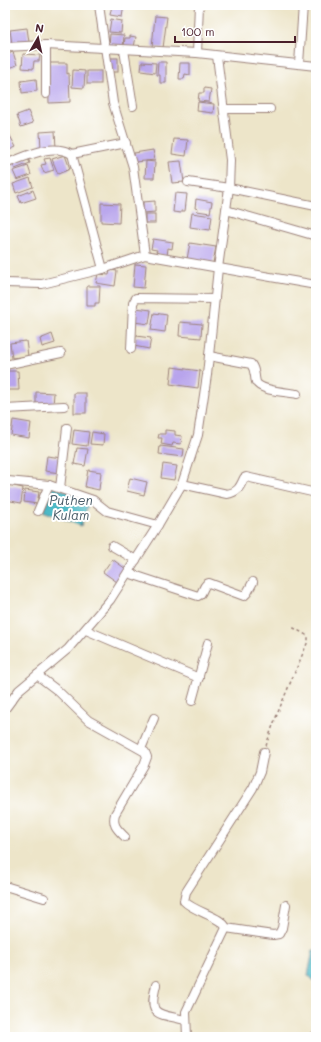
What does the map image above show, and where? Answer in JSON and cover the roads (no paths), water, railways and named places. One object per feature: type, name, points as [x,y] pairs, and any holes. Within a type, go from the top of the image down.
[{"type":"street","points":[[99,5],[104,49],[113,103],[133,167],[145,255]]},
{"type":"street","points":[[197,53],[199,5]]},
{"type":"street","points":[[299,64],[303,5]]},
{"type":"street","points":[[46,45],[46,94]]},
{"type":"street","points":[[5,47],[46,45],[197,53],[316,66]]},
{"type":"street","points":[[124,50],[133,106]]},
{"type":"street","points":[[5,709],[19,690],[68,649],[86,630],[110,600],[158,525],[182,484],[198,434],[229,188],[230,160],[217,56]]},
{"type":"street","points":[[224,109],[270,109]]},
{"type":"street","points":[[10,162],[58,148],[72,154],[126,143]]},
{"type":"street","points":[[72,154],[103,269]]},
{"type":"street","points":[[188,182],[229,188],[316,206]]},
{"type":"street","points":[[226,210],[316,236]]},
{"type":"street","points":[[5,283],[42,284],[103,269],[145,255],[316,285]]},
{"type":"street","points":[[131,349],[133,303],[136,298],[215,299]]},
{"type":"street","points":[[5,365],[61,353]]},
{"type":"street","points":[[209,356],[252,364],[255,369],[256,381],[259,386],[266,389],[298,394]]},
{"type":"street","points":[[5,409],[64,406]]},
{"type":"street","points":[[60,488],[67,428]]},
{"type":"street","points":[[182,484],[227,494],[234,492],[239,488],[246,477],[316,493]]},
{"type":"street","points":[[8,481],[49,485],[60,488],[93,500],[107,511],[158,525]]},
{"type":"street","points":[[38,511],[49,485]]},
{"type":"street","points":[[112,546],[136,560]]},
{"type":"street","points":[[128,573],[198,596],[201,595],[205,585],[209,583],[244,596],[248,593],[253,582]]},
{"type":"street","points":[[86,630],[199,678]]},
{"type":"street","points":[[192,701],[208,642]]},
{"type":"street","points":[[37,675],[58,691],[88,720],[145,752],[147,757],[144,765],[115,814],[113,821],[116,828],[125,836]]},
{"type":"street","points":[[141,749],[154,718]]},
{"type":"street","points":[[264,752],[260,772],[253,788],[186,892],[184,901],[190,907],[222,922],[226,928],[272,935],[279,934],[282,928],[286,905]]},
{"type":"street","points":[[5,886],[44,898]]},
{"type":"street","points":[[187,1037],[185,1020],[186,1012],[226,928]]},
{"type":"street","points":[[156,984],[152,1002],[153,1009],[159,1013],[185,1020]]},
{"type":"water","name":"Puthen Kulam","points":[[53,486],[90,499],[81,526],[43,511]]},
{"type":"water","points":[[313,950],[316,950],[316,983],[308,975]]}]
